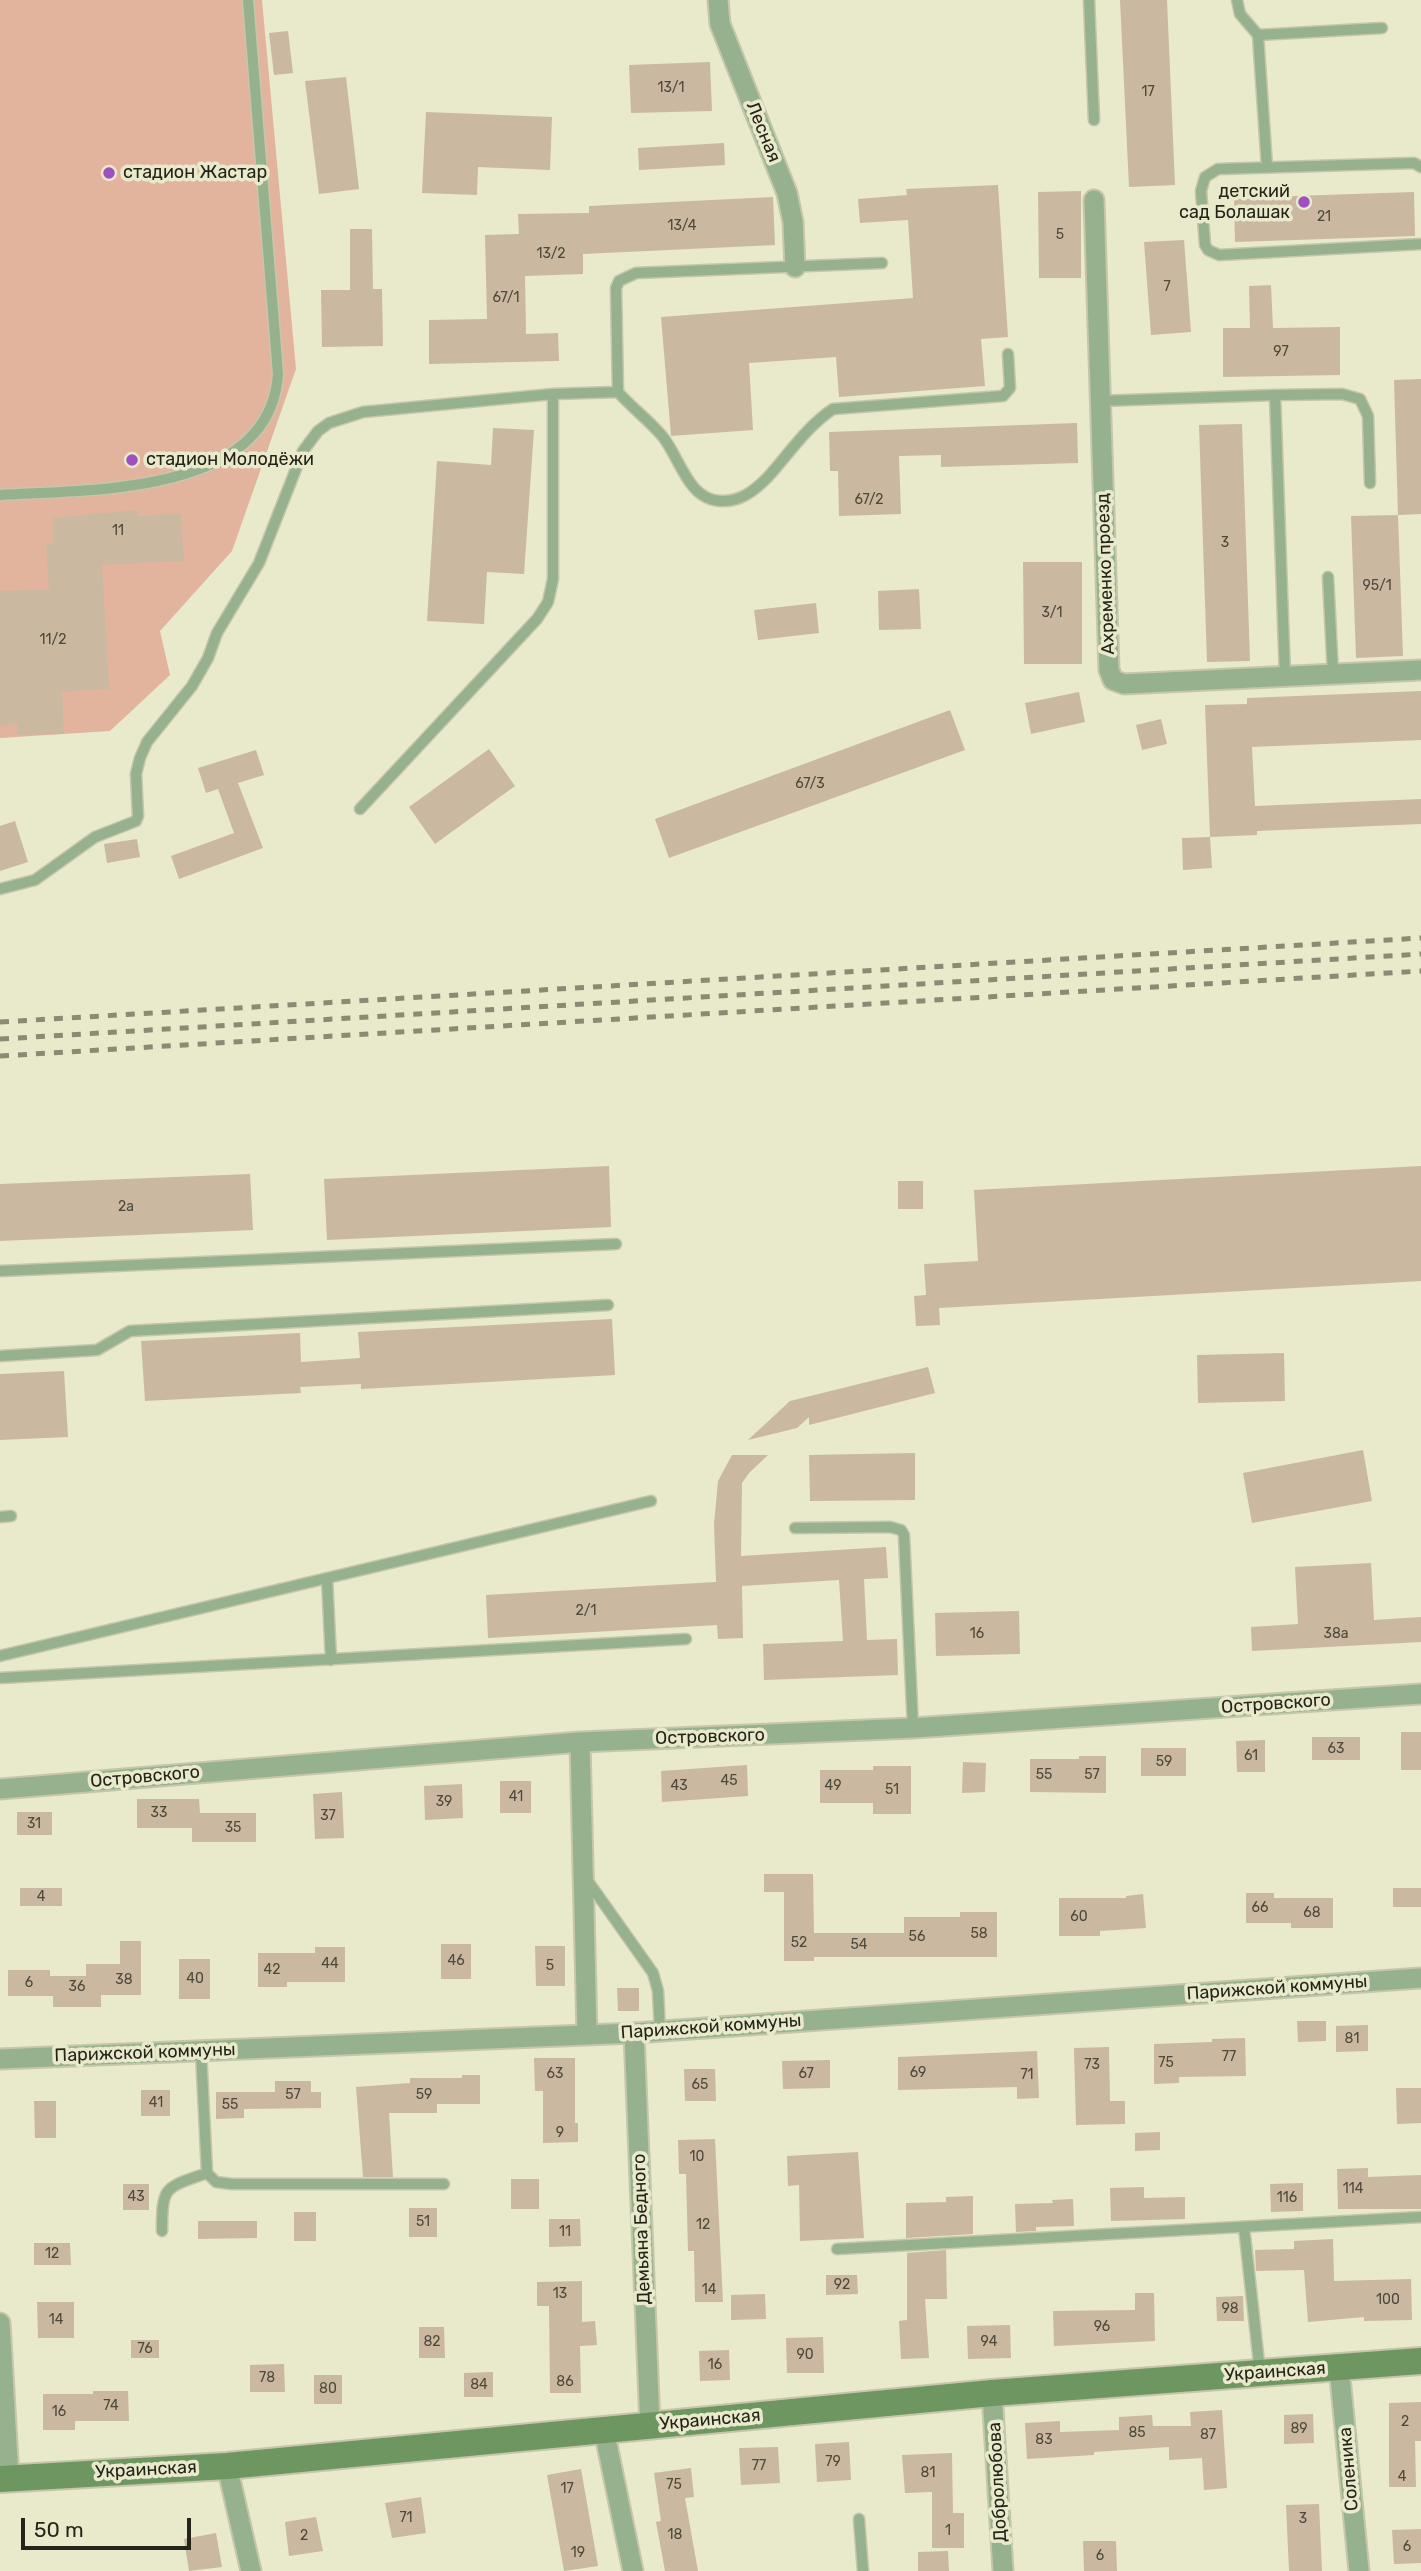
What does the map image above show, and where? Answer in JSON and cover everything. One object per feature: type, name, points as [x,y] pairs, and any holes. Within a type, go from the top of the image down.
[{"type":"street","name":"Лесная","points":[[718,0],[720,24],[787,192],[793,222],[795,267]]},
{"type":"street","name":"Ахременко проезд","points":[[1094,200],[1109,670],[1113,680],[1124,684],[1421,670]]},
{"type":"street","name":"Островского","points":[[0,1789],[580,1742],[913,1728],[1421,1694]]},
{"type":"street","points":[[580,1742],[587,2035]]},
{"type":"street","name":"Парижской коммуны","points":[[0,2059],[634,2033],[1421,1978]]},
{"type":"street","name":"Демьяна Бедного","points":[[634,2033],[650,2425]]},
{"type":"street","points":[[0,2323],[4,2479]]},
{"type":"street","name":"Украинская","points":[[4,2479],[227,2466],[992,2393],[1421,2361]]},
{"type":"street","name":"Соленика","points":[[1339,2367],[1359,2571]]},
{"type":"street","name":"Добролюбова","points":[[992,2393],[1003,2571]]},
{"type":"street","points":[[604,2430],[633,2571]]},
{"type":"street","points":[[227,2466],[251,2571]]},
{"type":"lane","points":[[0,495],[136,485],[188,473],[214,463],[247,442],[266,417],[276,392],[278,374],[248,0]]},
{"type":"lane","points":[[1090,0],[1094,120]]},
{"type":"lane","points":[[1237,0],[1240,15],[1258,35],[1267,167]]},
{"type":"lane","points":[[1258,35],[1382,28]]},
{"type":"lane","points":[[1421,167],[1414,163],[1218,170],[1205,177],[1202,191],[1203,239],[1208,250],[1219,255],[1421,244]]},
{"type":"lane","points":[[882,263],[636,273],[619,281],[615,298],[618,392],[663,438],[701,495],[714,501],[729,502],[744,497],[833,409],[1003,396],[1010,388],[1008,354]]},
{"type":"lane","points":[[0,889],[35,880],[95,837],[136,821],[136,774],[147,742],[192,686],[208,658],[218,633],[260,563],[297,462],[318,430],[344,416],[363,412],[553,394],[618,392]]},
{"type":"lane","points":[[360,809],[537,619],[548,603],[553,579],[553,394]]},
{"type":"lane","points":[[1100,401],[1342,394],[1360,399],[1367,416],[1370,483]]},
{"type":"lane","points":[[1275,396],[1285,676]]},
{"type":"lane","points":[[1328,577],[1333,674]]},
{"type":"lane","points":[[0,1271],[616,1244]]},
{"type":"lane","points":[[0,1356],[97,1350],[130,1331],[608,1305]]},
{"type":"lane","points":[[0,1656],[650,1501]]},
{"type":"lane","points":[[795,1528],[890,1527],[901,1530],[904,1535],[913,1728]]},
{"type":"lane","points":[[327,1578],[331,1660]]},
{"type":"lane","points":[[0,1678],[685,1639]]},
{"type":"lane","points":[[583,1874],[653,1973],[658,1990],[660,2031]]},
{"type":"lane","points":[[201,2051],[207,2174],[216,2182],[444,2184]]},
{"type":"lane","points":[[162,2231],[162,2200],[168,2189],[207,2174]]},
{"type":"lane","points":[[837,2249],[1421,2217]]},
{"type":"lane","points":[[1244,2227],[1261,2373]]},
{"type":"lane","points":[[859,2519],[863,2571]]},
{"type":"shaded area","name":"стадион Молодёжи","points":[[0,0],[262,0],[296,369],[232,551],[160,631],[170,675],[110,731],[0,738]]},
{"type":"building","points":[[1120,0],[1167,0],[1175,185],[1129,187]]},
{"type":"building","points":[[288,31],[293,73],[274,75],[269,33]]},
{"type":"building","points":[[710,62],[712,111],[631,113],[629,65]]},
{"type":"building","points":[[346,77],[359,189],[319,194],[305,81]]},
{"type":"building","points":[[426,112],[552,117],[550,170],[478,167],[477,195],[422,193]]},
{"type":"building","points":[[724,143],[725,165],[639,170],[638,148]]},
{"type":"building","points":[[998,185],[1008,337],[981,339],[985,386],[839,397],[836,357],[749,363],[753,430],[671,436],[661,317],[913,298],[908,220],[860,223],[858,199],[907,195],[906,189]]},
{"type":"building","points":[[1081,191],[1081,278],[1039,278],[1038,192]]},
{"type":"building","points":[[1414,192],[1415,236],[1235,242],[1234,198]]},
{"type":"building","points":[[773,197],[775,245],[583,254],[583,274],[525,276],[526,334],[558,333],[559,361],[429,364],[429,320],[487,319],[485,235],[519,234],[518,214],[589,213],[589,206]]},
{"type":"building","points":[[350,229],[372,229],[373,289],[382,289],[383,346],[322,347],[321,290],[350,290]]},
{"type":"building","points":[[1184,240],[1191,332],[1151,335],[1144,242]]},
{"type":"building","points":[[1271,285],[1273,328],[1340,327],[1340,375],[1223,377],[1223,328],[1250,328],[1249,286]]},
{"type":"building","points":[[1421,379],[1421,514],[1398,515],[1394,380]]},
{"type":"building","points":[[1077,423],[1078,463],[941,467],[941,455],[899,456],[901,514],[839,516],[838,471],[830,471],[829,432]]},
{"type":"building","points":[[1242,424],[1250,661],[1207,662],[1199,425]]},
{"type":"building","points":[[493,428],[534,430],[524,574],[487,572],[484,624],[427,621],[437,461],[491,465]]},
{"type":"building","points":[[137,510],[138,516],[181,514],[184,561],[102,565],[109,689],[62,692],[64,734],[18,735],[17,724],[0,726],[0,591],[49,589],[46,544],[54,544],[53,518]]},
{"type":"building","points":[[1398,515],[1403,656],[1356,658],[1351,516]]},
{"type":"building","points":[[1023,562],[1082,562],[1082,664],[1024,664]]},
{"type":"building","points":[[919,589],[921,629],[879,630],[878,591]]},
{"type":"building","points":[[816,603],[819,633],[758,640],[754,610]]},
{"type":"building","points":[[1421,691],[1421,740],[1252,747],[1255,806],[1421,799],[1421,824],[1257,831],[1257,835],[1210,837],[1205,705],[1247,704],[1247,698]]},
{"type":"building","points":[[1079,692],[1085,722],[1031,734],[1025,703]]},
{"type":"building","points":[[950,710],[965,750],[669,858],[655,819]]},
{"type":"building","points":[[1161,719],[1167,744],[1142,750],[1136,725]]},
{"type":"building","points":[[489,749],[515,786],[435,844],[409,807]]},
{"type":"building","points":[[256,750],[264,775],[238,783],[263,848],[179,879],[171,856],[234,833],[218,789],[206,793],[198,768]]},
{"type":"building","points":[[15,821],[28,862],[0,871],[0,826]]},
{"type":"building","points":[[1210,837],[1212,868],[1183,870],[1182,838]]},
{"type":"building","points":[[137,839],[140,857],[107,863],[104,844]]},
{"type":"building","points":[[609,1166],[611,1227],[327,1240],[324,1179]]},
{"type":"building","points":[[1421,1166],[1421,1281],[939,1308],[940,1325],[916,1326],[914,1296],[926,1295],[924,1264],[978,1261],[974,1190]]},
{"type":"building","points":[[250,1174],[253,1230],[0,1241],[0,1184]]},
{"type":"building","points":[[898,1181],[923,1181],[923,1209],[898,1209]]},
{"type":"building","points":[[612,1319],[615,1375],[361,1389],[361,1384],[300,1387],[301,1393],[145,1401],[141,1341],[300,1333],[301,1362],[360,1358],[358,1332]]},
{"type":"building","points":[[1284,1353],[1285,1401],[1198,1403],[1197,1355]]},
{"type":"building","points":[[928,1367],[935,1393],[809,1425],[809,1417],[797,1428],[748,1440],[790,1401]]},
{"type":"building","points":[[64,1371],[68,1437],[0,1440],[0,1374]]},
{"type":"building","points":[[1363,1450],[1372,1501],[1252,1523],[1243,1473]]},
{"type":"building","points":[[915,1453],[915,1500],[810,1501],[809,1455]]},
{"type":"building","points":[[732,1455],[768,1455],[742,1483],[741,1556],[886,1547],[888,1578],[864,1579],[867,1640],[897,1639],[898,1675],[764,1680],[763,1644],[843,1641],[839,1580],[742,1586],[743,1638],[718,1639],[717,1625],[488,1638],[486,1595],[716,1582],[714,1524],[718,1481]]},
{"type":"building","points":[[1371,1563],[1374,1620],[1421,1617],[1421,1642],[1252,1651],[1251,1627],[1298,1624],[1295,1567]]},
{"type":"building","points":[[1019,1611],[1020,1654],[936,1656],[935,1613]]},
{"type":"building","points":[[1401,1732],[1421,1732],[1421,1770],[1401,1770]]},
{"type":"building","points":[[1312,1737],[1360,1737],[1360,1760],[1312,1760]]},
{"type":"building","points":[[1265,1740],[1265,1772],[1237,1772],[1236,1741]]},
{"type":"building","points":[[1141,1748],[1186,1748],[1186,1776],[1141,1776]]},
{"type":"building","points":[[1079,1756],[1106,1756],[1106,1793],[1030,1792],[1030,1759],[1079,1759]]},
{"type":"building","points":[[963,1762],[986,1763],[985,1792],[962,1793]]},
{"type":"building","points":[[747,1765],[748,1796],[662,1802],[661,1771]]},
{"type":"building","points":[[873,1766],[911,1766],[911,1814],[873,1814],[873,1803],[820,1803],[820,1770],[873,1770]]},
{"type":"building","points":[[500,1781],[531,1781],[531,1813],[500,1813]]},
{"type":"building","points":[[462,1784],[463,1818],[425,1820],[424,1786]]},
{"type":"building","points":[[342,1792],[344,1838],[315,1839],[313,1794]]},
{"type":"building","points":[[137,1799],[199,1799],[200,1813],[256,1813],[256,1842],[192,1842],[192,1828],[137,1828]]},
{"type":"building","points":[[17,1812],[52,1812],[52,1835],[17,1835]]},
{"type":"building","points":[[764,1874],[813,1874],[814,1933],[904,1933],[904,1917],[960,1917],[960,1912],[997,1912],[997,1957],[814,1957],[814,1961],[784,1961],[784,1892],[764,1892]]},
{"type":"building","points":[[20,1888],[62,1888],[62,1906],[20,1906]]},
{"type":"building","points":[[1393,1888],[1421,1888],[1421,1907],[1393,1907]]},
{"type":"building","points":[[1246,1893],[1274,1893],[1274,1898],[1333,1898],[1333,1928],[1291,1928],[1291,1923],[1246,1923]]},
{"type":"building","points":[[1143,1894],[1146,1928],[1100,1931],[1100,1936],[1059,1936],[1059,1898],[1126,1898]]},
{"type":"building","points":[[120,1941],[141,1941],[141,1995],[101,1995],[101,2007],[53,2007],[53,1996],[8,1996],[8,1970],[50,1970],[50,1976],[86,1976],[86,1964],[120,1964]]},
{"type":"building","points":[[441,1944],[471,1944],[471,1979],[441,1979]]},
{"type":"building","points":[[535,1946],[565,1946],[565,1986],[536,1986]]},
{"type":"building","points":[[315,1947],[345,1947],[345,1982],[287,1982],[287,1987],[258,1987],[258,1953],[315,1953]]},
{"type":"building","points":[[179,1959],[210,1959],[210,1999],[179,1999]]},
{"type":"building","points":[[617,1988],[639,1988],[639,2011],[618,2011]]},
{"type":"building","points":[[1297,2021],[1326,2021],[1326,2041],[1298,2042]]},
{"type":"building","points":[[1368,2025],[1368,2051],[1336,2052],[1336,2026]]},
{"type":"building","points":[[1245,2038],[1246,2076],[1179,2077],[1179,2083],[1154,2084],[1154,2044]]},
{"type":"building","points":[[1109,2047],[1110,2101],[1125,2101],[1125,2124],[1076,2125],[1074,2048]]},
{"type":"building","points":[[1037,2051],[1039,2098],[1017,2099],[1017,2087],[898,2090],[898,2057]]},
{"type":"building","points":[[534,2058],[575,2058],[575,2123],[578,2123],[578,2142],[543,2143],[543,2091],[535,2091]]},
{"type":"building","points":[[830,2060],[830,2088],[783,2089],[782,2061]]},
{"type":"building","points":[[684,2069],[715,2069],[716,2101],[685,2101]]},
{"type":"building","points":[[462,2075],[480,2075],[480,2104],[437,2104],[437,2113],[389,2113],[393,2177],[363,2177],[356,2087],[410,2083],[410,2078],[462,2078]]},
{"type":"building","points":[[275,2081],[311,2081],[311,2092],[321,2092],[321,2108],[244,2109],[244,2118],[216,2119],[216,2092],[275,2092]]},
{"type":"building","points":[[1396,2088],[1421,2088],[1421,2123],[1397,2124]]},
{"type":"building","points":[[141,2090],[170,2090],[170,2116],[141,2116]]},
{"type":"building","points":[[34,2101],[56,2101],[56,2138],[35,2138]]},
{"type":"building","points":[[1160,2132],[1160,2150],[1135,2151],[1135,2133]]},
{"type":"building","points":[[715,2139],[723,2302],[695,2302],[694,2251],[688,2251],[686,2174],[679,2174],[678,2140]]},
{"type":"building","points":[[858,2152],[864,2238],[800,2241],[799,2185],[788,2186],[787,2156]]},
{"type":"building","points":[[1368,2168],[1368,2177],[1421,2175],[1421,2209],[1338,2209],[1337,2169]]},
{"type":"building","points":[[511,2179],[539,2179],[539,2209],[511,2209]]},
{"type":"building","points":[[1303,2183],[1303,2211],[1271,2212],[1270,2184]]},
{"type":"building","points":[[123,2184],[149,2184],[149,2210],[123,2210]]},
{"type":"building","points":[[1144,2187],[1144,2198],[1185,2197],[1185,2219],[1111,2221],[1110,2188]]},
{"type":"building","points":[[973,2196],[973,2234],[906,2238],[906,2203],[946,2202],[946,2197]]},
{"type":"building","points":[[1073,2199],[1074,2226],[1036,2227],[1036,2231],[1016,2232],[1015,2204],[1053,2203],[1052,2200]]},
{"type":"building","points":[[409,2208],[437,2208],[437,2237],[409,2237]]},
{"type":"building","points":[[294,2212],[316,2212],[316,2241],[294,2241]]},
{"type":"building","points":[[549,2219],[580,2219],[581,2246],[549,2247]]},
{"type":"building","points":[[198,2221],[257,2221],[257,2238],[198,2239]]},
{"type":"building","points":[[1333,2239],[1334,2281],[1411,2279],[1412,2320],[1364,2321],[1364,2317],[1308,2322],[1304,2270],[1256,2271],[1255,2250],[1294,2249],[1294,2241]]},
{"type":"building","points":[[34,2243],[70,2243],[71,2265],[34,2265]]},
{"type":"building","points":[[946,2250],[947,2299],[925,2299],[929,2358],[901,2359],[899,2321],[907,2320],[907,2253]]},
{"type":"building","points":[[826,2275],[857,2275],[858,2294],[826,2295]]},
{"type":"building","points":[[582,2281],[582,2322],[595,2321],[597,2345],[580,2346],[581,2393],[550,2393],[549,2306],[537,2306],[537,2282]]},
{"type":"building","points":[[1135,2293],[1154,2293],[1155,2341],[1054,2346],[1053,2311],[1135,2310]]},
{"type":"building","points":[[765,2294],[766,2319],[731,2320],[731,2295]]},
{"type":"building","points":[[1243,2296],[1244,2321],[1217,2321],[1216,2297]]},
{"type":"building","points":[[37,2302],[74,2302],[74,2338],[38,2338]]},
{"type":"building","points":[[1010,2325],[1011,2358],[968,2359],[967,2326]]},
{"type":"building","points":[[419,2327],[444,2327],[445,2358],[419,2358]]},
{"type":"building","points":[[823,2337],[824,2373],[787,2373],[786,2338]]},
{"type":"building","points":[[131,2340],[159,2340],[159,2358],[131,2358]]},
{"type":"building","points":[[729,2350],[730,2380],[700,2381],[699,2351]]},
{"type":"building","points":[[284,2364],[285,2392],[250,2392],[250,2365]]},
{"type":"building","points":[[493,2372],[493,2397],[464,2397],[464,2373]]},
{"type":"building","points":[[314,2375],[342,2375],[342,2404],[314,2404]]},
{"type":"building","points":[[93,2391],[128,2391],[129,2421],[75,2421],[75,2430],[43,2430],[43,2394],[93,2394]]},
{"type":"building","points":[[1421,2402],[1421,2441],[1415,2441],[1416,2487],[1389,2487],[1389,2403]]},
{"type":"building","points":[[1222,2410],[1227,2488],[1204,2490],[1202,2458],[1169,2460],[1169,2447],[1027,2459],[1025,2423],[1060,2421],[1060,2432],[1119,2430],[1119,2417],[1152,2415],[1153,2426],[1191,2426],[1190,2412]]},
{"type":"building","points":[[1313,2414],[1314,2443],[1284,2444],[1284,2415]]},
{"type":"building","points":[[849,2442],[851,2480],[817,2482],[815,2444]]},
{"type":"building","points":[[778,2447],[780,2483],[741,2485],[739,2448]]},
{"type":"building","points":[[952,2453],[953,2513],[964,2513],[964,2548],[932,2548],[932,2492],[905,2493],[902,2455]]},
{"type":"building","points":[[691,2468],[694,2497],[685,2498],[698,2571],[665,2571],[656,2522],[661,2521],[654,2473]]},
{"type":"building","points":[[581,2469],[598,2566],[564,2571],[547,2475]]},
{"type":"building","points":[[421,2497],[426,2533],[392,2538],[385,2503]]},
{"type":"building","points":[[1319,2504],[1322,2571],[1289,2571],[1286,2505]]},
{"type":"building","points":[[316,2517],[323,2551],[289,2556],[285,2522]]},
{"type":"building","points":[[1421,2529],[1421,2563],[1394,2564],[1392,2530]]},
{"type":"building","points":[[216,2533],[222,2567],[189,2571],[184,2539]]},
{"type":"building","points":[[1083,2541],[1116,2541],[1117,2571],[1084,2571]]},
{"type":"building","points":[[948,2551],[949,2571],[918,2571],[918,2552]]},
{"type":"railway","points":[[0,1022],[1421,938]]},
{"type":"railway","points":[[0,1039],[1421,954]]},
{"type":"railway","points":[[0,1056],[1421,971]]},
{"type":"place","name":"стадион Жастар","points":[[109,173]]},
{"type":"place","name":"детский сад Болашак","points":[[1304,202]]},
{"type":"place","name":"стадион Молодёжи","points":[[132,460]]}]
